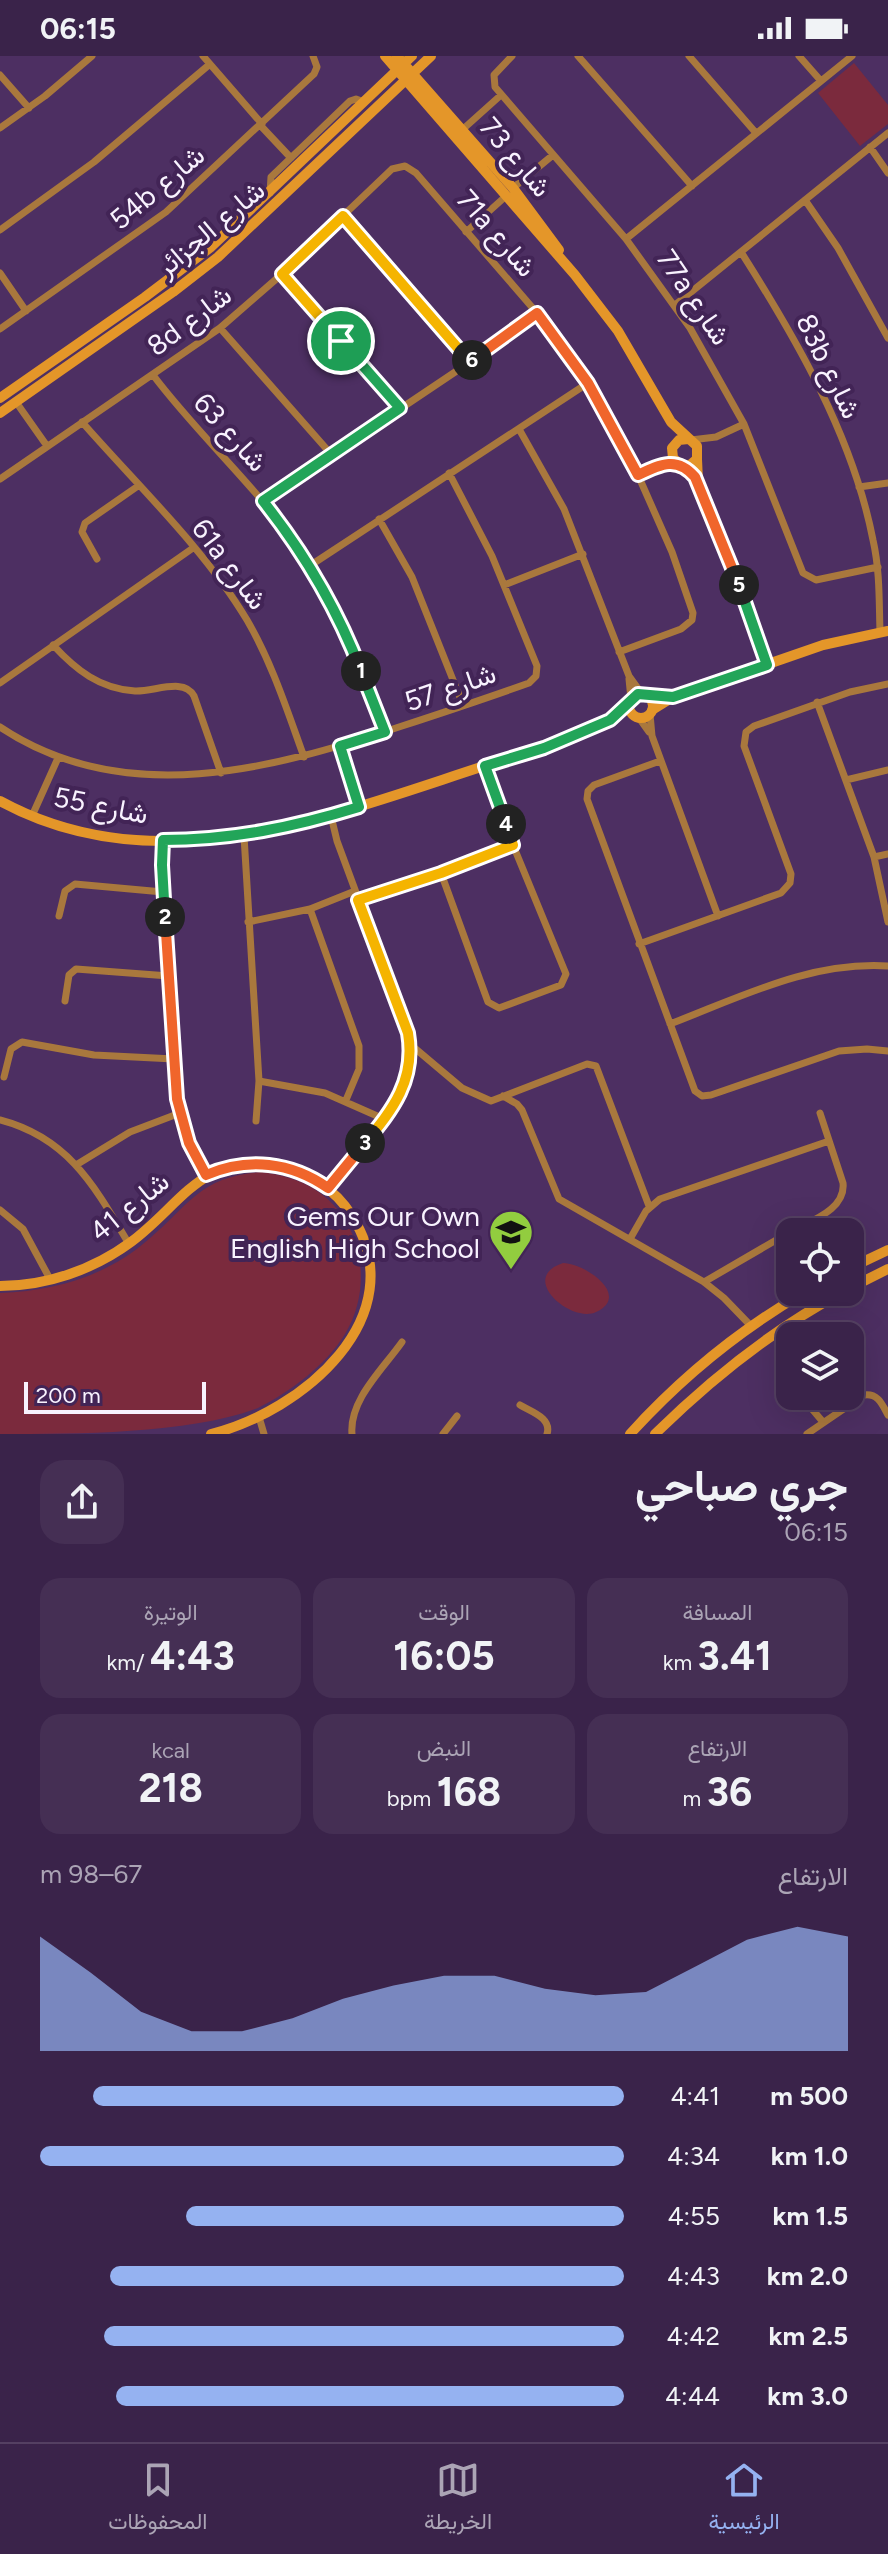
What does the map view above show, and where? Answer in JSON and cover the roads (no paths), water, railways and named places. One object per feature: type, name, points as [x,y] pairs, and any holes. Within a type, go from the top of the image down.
[{"type":"street","points":[[0,128],[92,56]]},
{"type":"street","points":[[203,56],[291,158]]},
{"type":"street","name":"54b شارع","points":[[0,329],[166,212],[314,74],[317,67],[313,56]]},
{"type":"street","points":[[378,90],[383,72],[382,56]]},
{"type":"street","name":"شارع 73","points":[[382,56],[402,62],[409,78],[510,192]]},
{"type":"street","points":[[431,56],[426,78],[435,107]]},
{"type":"street","name":"شارع الجزائر","points":[[0,413],[218,257],[431,56]]},
{"type":"street","points":[[462,130],[501,95],[493,81],[494,75],[512,56]]},
{"type":"street","points":[[578,56],[692,186]]},
{"type":"street","points":[[689,56],[756,133]]},
{"type":"street","points":[[799,56],[821,81]]},
{"type":"street","points":[[626,239],[852,56]]},
{"type":"street","name":"شارع الجزائر","points":[[0,398],[182,270],[270,193],[378,90],[402,62]]},
{"type":"street","points":[[0,230],[94,162],[210,64]]},
{"type":"street","points":[[0,75],[29,108]]},
{"type":"street","name":"77a شارع","points":[[501,95],[626,239],[675,305],[712,363],[744,424],[803,573],[811,579],[820,579],[878,567]]},
{"type":"street","points":[[380,105],[407,97],[435,107]]},
{"type":"street","points":[[270,193],[269,179],[350,101],[356,99],[364,102]]},
{"type":"street","name":"شارع 73","points":[[435,107],[462,130],[572,267],[637,361],[671,422],[689,440]]},
{"type":"street","points":[[675,305],[888,133]]},
{"type":"street","points":[[870,147],[888,173]]},
{"type":"street","points":[[466,232],[553,155]]},
{"type":"street","name":"71a شارع","points":[[387,173],[398,167],[411,169],[537,313],[588,383],[638,475],[672,552],[693,613],[692,620],[681,629],[619,652]]},
{"type":"street","name":"8d شارع","points":[[0,479],[220,328],[282,274],[387,173]]},
{"type":"street","points":[[805,200],[838,248],[888,338]]},
{"type":"street","points":[[343,216],[470,362]]},
{"type":"street","name":"83b شارع","points":[[741,252],[808,365],[859,487],[878,567],[885,631]]},
{"type":"street","points":[[0,273],[26,311]]},
{"type":"street","points":[[282,274],[400,408]]},
{"type":"street","points":[[263,501],[470,362],[537,313]]},
{"type":"street","points":[[220,328],[331,454]]},
{"type":"street","name":"شارع 63","points":[[153,375],[263,501],[311,565],[337,614],[385,732]]},
{"type":"street","points":[[311,565],[588,383]]},
{"type":"street","points":[[16,402],[47,446]]},
{"type":"street","name":"61a شارع","points":[[82,422],[227,589],[260,644],[304,757]]},
{"type":"street","name":"شارع 73","points":[[671,422],[672,447]]},
{"type":"street","points":[[638,475],[655,466],[679,440],[716,437],[744,424]]},
{"type":"street","points":[[519,429],[556,494],[583,554],[637,698],[631,713],[644,715]]},
{"type":"street","points":[[655,466],[682,465],[698,457],[716,437]]},
{"type":"street","points":[[689,440],[697,446],[698,481],[769,664]]},
{"type":"street","points":[[672,447],[673,458],[698,481]]},
{"type":"street","points":[[449,473],[479,528],[504,585],[583,554]]},
{"type":"street","points":[[859,487],[888,483]]},
{"type":"street","points":[[97,559],[82,532],[85,523],[138,486]]},
{"type":"street","points":[[379,519],[412,577],[463,705]]},
{"type":"street","points":[[0,683],[193,548]]},
{"type":"street","name":"شارع 57","points":[[0,727],[58,758],[144,775],[221,773],[304,757],[529,683],[537,671],[535,661],[504,585]]},
{"type":"street","name":"شارع 55","points":[[0,801],[35,817],[109,836],[160,840],[244,836],[328,817],[544,748],[610,720],[644,715],[673,697],[769,664],[838,641],[885,631]]},
{"type":"street","points":[[53,645],[81,672],[105,685],[145,691],[181,685],[187,687],[194,696],[221,773]]},
{"type":"street","points":[[639,944],[781,893],[790,883],[791,874],[744,746],[746,732],[754,726],[817,702],[888,684]]},
{"type":"street","name":"شارع 55","points":[[610,720],[637,698],[673,697]]},
{"type":"street","points":[[637,698],[652,702],[644,715]]},
{"type":"street","points":[[817,702],[874,857],[888,922]]},
{"type":"street","points":[[644,715],[718,916]]},
{"type":"street","points":[[340,746],[359,807]]},
{"type":"street","points":[[35,817],[58,758]]},
{"type":"street","points":[[660,761],[598,783],[588,791],[588,803],[693,1088],[698,1094],[711,1095],[839,1051],[888,1051]]},
{"type":"street","points":[[441,873],[488,1002],[499,1008],[561,985],[566,974],[513,845],[485,766]]},
{"type":"street","points":[[846,780],[888,770]]},
{"type":"street","points":[[211,1434],[259,1417],[292,1398],[331,1364],[352,1338],[367,1306],[370,1271],[363,1238],[350,1212],[328,1188],[384,1119],[404,1088],[410,1066],[410,1044],[328,817]]},
{"type":"street","points":[[244,836],[259,1081],[256,1121]]},
{"type":"street","points":[[160,840],[180,1113],[189,1143],[206,1175]]},
{"type":"street","points":[[358,900],[513,845]]},
{"type":"street","points":[[874,857],[888,854]]},
{"type":"street","points":[[59,916],[65,891],[75,884],[163,892]]},
{"type":"street","points":[[248,922],[310,909],[355,891]]},
{"type":"street","points":[[310,909],[359,1046],[359,1069],[346,1100]]},
{"type":"street","points":[[670,1024],[809,972],[841,966],[888,966]]},
{"type":"street","points":[[65,1001],[69,975],[76,969],[169,976]]},
{"type":"street","points":[[4,1077],[11,1049],[22,1042],[94,1055],[174,1059]]},
{"type":"street","points":[[410,1044],[428,1062],[470,1092],[491,1101],[587,1064],[596,1066],[649,1206]]},
{"type":"street","points":[[259,1081],[303,1087],[346,1100],[384,1119]]},
{"type":"street","points":[[503,1096],[522,1110],[559,1199],[704,1282],[752,1327]]},
{"type":"street","points":[[76,1165],[123,1136],[180,1113]]},
{"type":"street","points":[[814,1218],[837,1205],[843,1195],[843,1183],[820,1113]]},
{"type":"street","points":[[0,1120],[38,1134],[76,1165],[92,1184],[129,1244]]},
{"type":"street","points":[[630,1239],[649,1206],[660,1199],[829,1141]]},
{"type":"street","name":"شارع 41","points":[[0,1286],[29,1284],[92,1266],[129,1244],[206,1175],[231,1166],[271,1164],[307,1175],[328,1188]]},
{"type":"street","points":[[0,1210],[23,1229],[50,1279]]},
{"type":"street","points":[[704,1282],[776,1240]]},
{"type":"street","points":[[864,1261],[888,1250]]},
{"type":"street","points":[[864,1281],[888,1269]]},
{"type":"street","points":[[630,1434],[693,1373],[784,1306]]},
{"type":"street","points":[[655,1434],[714,1380],[764,1341],[820,1306]]},
{"type":"street","points":[[352,1434],[351,1423],[356,1406],[402,1342]]},
{"type":"street","points":[[807,1434],[867,1394],[878,1398],[888,1415]]},
{"type":"street","points":[[520,1405],[546,1421],[549,1428],[547,1434]]},
{"type":"street","points":[[813,1410],[823,1422]]},
{"type":"street","points":[[443,1434],[457,1416]]},
{"type":"street","points":[[259,1417],[264,1434]]},
{"type":"place","name":"Gems Our Own English High School","points":[[511,1271]]}]
